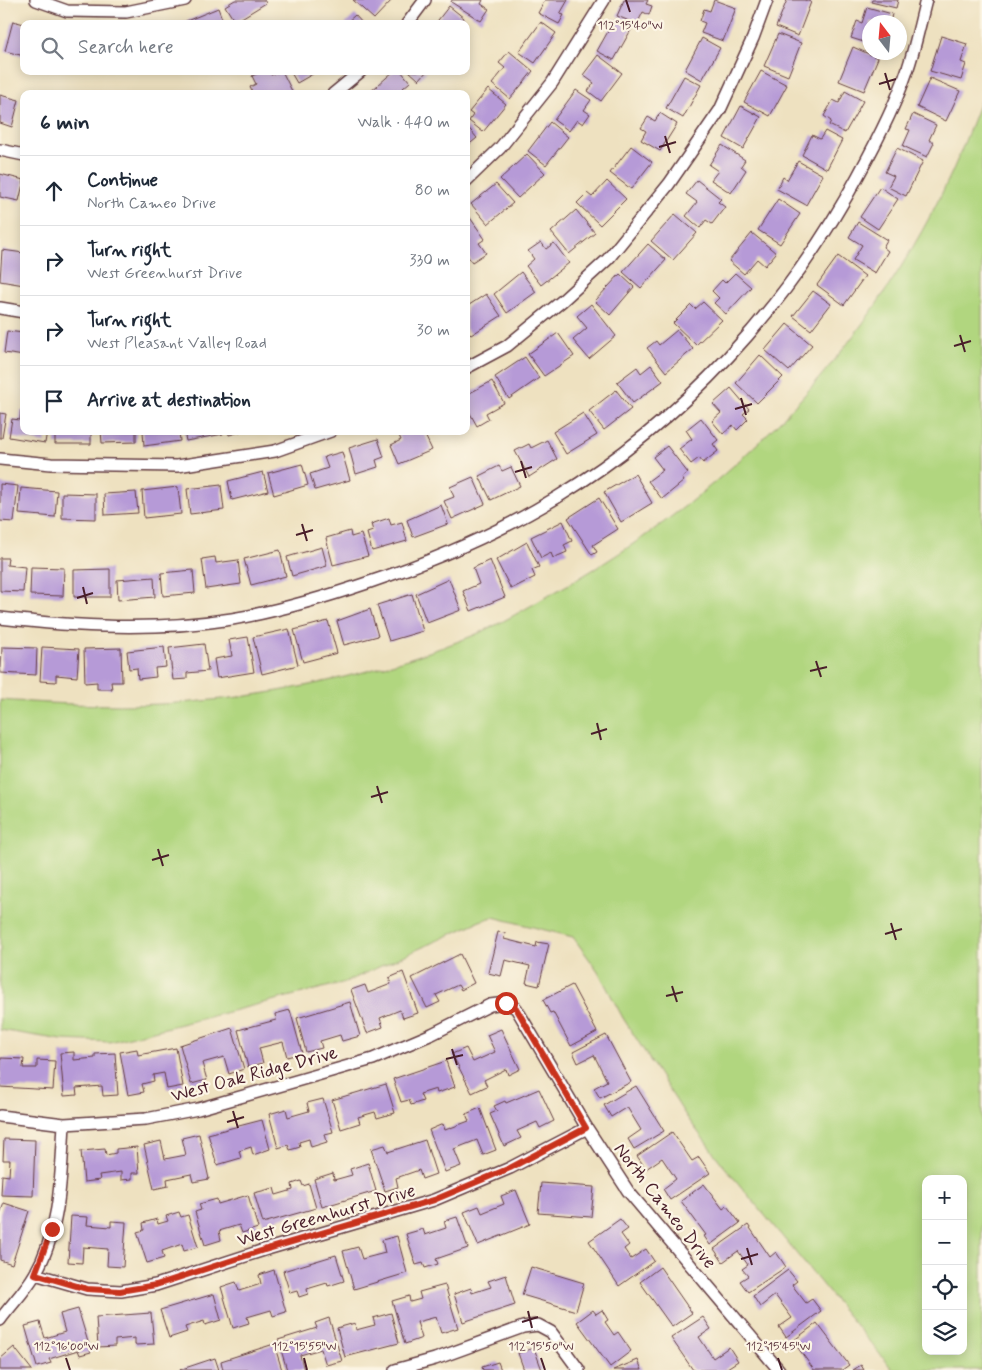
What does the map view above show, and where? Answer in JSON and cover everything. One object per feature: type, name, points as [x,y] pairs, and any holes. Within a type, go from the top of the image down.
[{"type":"street","points":[[36,0],[67,11],[126,12],[185,0]]},
{"type":"street","points":[[410,20],[425,0]]},
{"type":"street","points":[[470,176],[500,148],[552,83],[604,0]]},
{"type":"street","points":[[470,366],[506,346],[562,301],[608,258],[669,184],[720,110],[753,38],[766,0]]},
{"type":"street","points":[[0,618],[48,624],[136,628],[232,619],[318,599],[428,562],[490,534],[557,498],[619,454],[675,409],[746,339],[799,271],[838,213],[872,150],[907,72],[926,0]]},
{"type":"street","points":[[338,90],[356,75]]},
{"type":"street","points":[[0,150],[20,154]]},
{"type":"street","points":[[0,308],[20,311]]},
{"type":"street","points":[[0,459],[51,464],[177,466],[275,451],[320,435]]},
{"type":"street","name":"West Oak Ridge Drive","points":[[0,1116],[64,1124],[146,1119],[198,1108],[373,1059],[432,1034],[490,1005],[506,1003]]},
{"type":"street","name":"North Cameo Drive","points":[[506,1003],[516,1008],[586,1128],[628,1191],[779,1370]]},
{"type":"street","points":[[0,1320],[35,1274],[52,1229],[61,1185],[64,1124]]},
{"type":"street","name":"West Greenhurst Drive","points":[[35,1274],[87,1289],[120,1291],[156,1285],[264,1250],[434,1200],[510,1168],[586,1128]]},
{"type":"street","points":[[395,1370],[523,1327],[538,1325],[550,1332],[579,1370]]},
{"type":"green space","points":[[982,97],[982,1370],[893,1370],[723,1165],[686,1116],[623,1018],[598,971],[573,937],[493,917],[480,921],[346,982],[110,1042],[62,1040],[0,1030],[0,700],[132,705],[185,703],[245,696],[311,685],[410,658],[472,636],[514,615],[600,566],[684,507],[724,474],[797,403],[831,364],[863,323],[900,269],[933,211],[964,144]]},
{"type":"building","points":[[235,0],[264,0],[266,3],[238,20],[234,20],[225,6]]},
{"type":"building","points":[[353,0],[392,0],[374,19]]},
{"type":"building","points":[[452,0],[483,0],[481,4],[489,9],[481,21],[451,2]]},
{"type":"building","points":[[545,0],[568,0],[560,14],[564,15],[559,24],[538,13]]},
{"type":"building","points":[[624,0],[648,0],[646,4],[652,6],[649,15],[643,12],[637,24],[617,16]]},
{"type":"building","points":[[714,0],[736,8],[723,41],[701,33],[705,23],[700,21],[704,9],[710,11]]},
{"type":"building","points":[[787,0],[811,2],[798,36],[776,27]]},
{"type":"building","points":[[872,0],[898,0],[896,8],[871,2]]},
{"type":"building","points":[[449,6],[464,18],[463,20],[438,20]]},
{"type":"building","points":[[867,7],[892,14],[892,15],[864,15]]},
{"type":"building","points":[[218,8],[222,20],[189,20]]},
{"type":"building","points":[[355,15],[359,20],[349,20]]},
{"type":"building","points":[[615,19],[632,28],[614,60],[597,51]]},
{"type":"building","points":[[13,21],[20,23],[20,55],[5,51]]},
{"type":"building","points":[[857,21],[862,23],[862,41],[851,38]]},
{"type":"building","points":[[541,22],[556,33],[535,63],[519,52]]},
{"type":"building","points":[[778,34],[801,43],[788,76],[764,66]]},
{"type":"building","points":[[941,36],[967,44],[961,62],[966,64],[961,80],[930,71]]},
{"type":"building","points":[[702,38],[720,48],[702,80],[685,70]]},
{"type":"building","points":[[853,47],[862,51],[862,60],[877,60],[864,91],[839,81]]},
{"type":"building","points":[[509,51],[533,71],[510,99],[492,84],[505,68],[499,63]]},
{"type":"building","points":[[598,55],[622,73],[601,101],[588,91],[594,83],[583,75]]},
{"type":"building","points":[[761,71],[787,85],[770,116],[744,102]]},
{"type":"building","points":[[284,75],[292,90],[251,90],[250,87],[256,84],[252,76]]},
{"type":"building","points":[[292,75],[311,75],[297,83]]},
{"type":"building","points":[[389,75],[404,75],[410,82],[403,88],[405,90],[372,90]]},
{"type":"building","points":[[413,75],[423,75],[419,80]]},
{"type":"building","points":[[684,76],[701,85],[683,118],[666,108]]},
{"type":"building","points":[[930,78],[960,91],[946,121],[917,107]]},
{"type":"building","points":[[488,89],[506,104],[483,132],[470,122],[473,115],[470,111]]},
{"type":"building","points":[[576,90],[591,100],[584,110],[590,114],[583,124],[577,120],[569,131],[554,120]]},
{"type":"building","points":[[845,91],[863,101],[845,133],[829,125],[831,121],[824,116],[833,100],[839,103]]},
{"type":"building","points":[[0,95],[19,100],[12,127],[0,123]]},
{"type":"building","points":[[741,106],[761,117],[743,149],[724,138]]},
{"type":"building","points":[[660,113],[677,124],[660,151],[641,140],[646,131],[641,128],[648,117],[655,121]]},
{"type":"building","points":[[913,114],[936,125],[929,140],[934,143],[927,157],[903,146],[910,130],[906,129]]},
{"type":"building","points":[[550,122],[568,137],[546,165],[528,151]]},
{"type":"building","points":[[470,130],[477,138],[470,144]]},
{"type":"building","points":[[825,131],[842,140],[827,169],[802,155],[812,135],[820,139]]},
{"type":"building","points":[[722,145],[745,160],[741,166],[746,170],[731,193],[711,180],[718,171],[709,165]]},
{"type":"building","points":[[631,146],[652,162],[631,189],[610,173]]},
{"type":"building","points":[[897,148],[923,161],[906,196],[888,187],[894,176],[885,172]]},
{"type":"building","points":[[527,154],[545,173],[518,198],[500,179]]},
{"type":"building","points":[[798,161],[823,175],[806,205],[777,189],[783,177],[787,180]]},
{"type":"building","points":[[0,174],[20,179],[19,201],[0,197]]},
{"type":"building","points":[[697,180],[721,199],[718,202],[725,207],[712,224],[706,220],[700,228],[686,216],[697,202],[686,194]]},
{"type":"building","points":[[607,181],[626,199],[600,225],[577,203],[587,193],[592,197]]},
{"type":"building","points":[[496,184],[513,203],[488,224],[471,204]]},
{"type":"building","points":[[880,187],[898,199],[878,229],[860,217]]},
{"type":"building","points":[[778,199],[800,214],[780,244],[758,230]]},
{"type":"building","points":[[576,210],[595,233],[569,254],[551,232]]},
{"type":"building","points":[[675,214],[697,233],[673,260],[651,241]]},
{"type":"building","points":[[470,218],[485,239],[479,243],[486,253],[472,262],[470,259]]},
{"type":"building","points":[[858,222],[887,240],[883,247],[888,251],[875,273],[853,260],[862,245],[849,237]]},
{"type":"building","points":[[752,233],[776,253],[765,266],[757,259],[744,274],[729,261]]},
{"type":"building","points":[[541,242],[546,249],[554,243],[569,263],[541,285],[526,266],[534,259],[528,251]]},
{"type":"building","points":[[648,244],[666,260],[641,288],[623,272]]},
{"type":"building","points":[[2,250],[20,252],[20,284],[0,281]]},
{"type":"building","points":[[838,256],[865,276],[844,305],[817,285]]},
{"type":"building","points":[[521,272],[536,292],[507,313],[494,294]]},
{"type":"building","points":[[735,273],[751,287],[726,314],[714,303],[719,298],[712,291],[722,280],[725,283]]},
{"type":"building","points":[[620,274],[634,287],[610,315],[595,301]]},
{"type":"building","points":[[813,291],[831,304],[811,330],[793,316]]},
{"type":"building","points":[[486,294],[501,316],[471,335],[470,304]]},
{"type":"building","points":[[703,302],[722,320],[696,345],[673,323],[691,305],[695,309]]},
{"type":"building","points":[[591,304],[616,336],[589,359],[573,340],[587,328],[577,316]]},
{"type":"building","points":[[787,324],[812,345],[789,371],[765,350]]},
{"type":"building","points":[[677,330],[693,349],[666,372],[647,348],[656,341],[659,345]]},
{"type":"building","points":[[7,331],[20,333],[20,355],[4,353]]},
{"type":"building","points":[[558,333],[574,356],[544,376],[528,354]]},
{"type":"building","points":[[760,355],[783,377],[757,403],[736,383]]},
{"type":"building","points":[[525,357],[539,378],[509,399],[495,377]]},
{"type":"building","points":[[651,365],[663,381],[633,403],[617,382],[637,367],[641,373]]},
{"type":"building","points":[[492,381],[504,403],[486,413],[489,419],[477,426],[470,413],[470,393]]},
{"type":"building","points":[[731,388],[749,409],[743,414],[748,419],[737,430],[733,425],[723,434],[712,421],[721,413],[713,404]]},
{"type":"building","points":[[616,390],[631,409],[604,430],[589,411]]},
{"type":"building","points":[[0,413],[6,414],[2,438],[0,438]]},
{"type":"building","points":[[583,413],[597,435],[566,454],[553,432]]},
{"type":"building","points":[[701,418],[718,440],[713,444],[718,451],[703,463],[699,458],[691,464],[679,449],[692,439],[686,430]]},
{"type":"building","points":[[12,419],[20,420],[20,435],[46,435],[45,443],[9,437]]},
{"type":"building","points":[[55,435],[91,435],[91,444],[55,444]]},
{"type":"building","points":[[101,435],[136,435],[136,442],[102,443]]},
{"type":"building","points":[[143,435],[179,435],[180,441],[144,446]]},
{"type":"building","points":[[185,435],[218,435],[186,441]]},
{"type":"building","points":[[399,435],[425,435],[432,450],[399,464],[391,445],[401,440]]},
{"type":"building","points":[[378,439],[384,457],[376,460],[378,467],[356,474],[349,448]]},
{"type":"building","points":[[547,440],[557,459],[529,477],[515,451],[529,444],[531,448]]},
{"type":"building","points":[[667,446],[688,473],[682,478],[684,481],[662,499],[648,481],[663,470],[653,457]]},
{"type":"building","points":[[342,452],[350,480],[315,490],[310,474],[328,468],[324,457]]},
{"type":"building","points":[[302,464],[308,485],[274,495],[268,473]]},
{"type":"building","points":[[499,466],[502,471],[511,467],[520,486],[491,500],[479,476]]},
{"type":"building","points":[[263,472],[268,491],[232,500],[228,481]]},
{"type":"building","points":[[635,474],[652,503],[621,522],[604,492]]},
{"type":"building","points":[[473,477],[485,504],[452,519],[444,501],[454,497],[450,487]]},
{"type":"building","points":[[0,484],[18,486],[14,522],[0,521]]},
{"type":"building","points":[[221,485],[224,510],[190,514],[187,489]]},
{"type":"building","points":[[178,487],[181,514],[144,518],[142,491]]},
{"type":"building","points":[[21,488],[57,491],[55,517],[19,514]]},
{"type":"building","points":[[136,492],[138,513],[105,515],[104,494]]},
{"type":"building","points":[[62,493],[96,494],[96,519],[62,518]]},
{"type":"building","points":[[599,498],[618,529],[593,545],[597,552],[592,555],[568,518]]},
{"type":"building","points":[[441,505],[448,524],[413,537],[407,520]]},
{"type":"building","points":[[389,518],[391,525],[402,522],[407,541],[372,551],[367,533],[373,531],[371,524]]},
{"type":"building","points":[[563,521],[572,541],[564,545],[567,552],[553,558],[551,553],[541,558],[531,537]]},
{"type":"building","points":[[350,531],[351,537],[361,534],[368,556],[333,565],[326,538]]},
{"type":"building","points":[[527,542],[539,567],[532,570],[535,577],[511,589],[496,560]]},
{"type":"building","points":[[322,547],[327,566],[292,576],[287,557]]},
{"type":"building","points":[[280,550],[286,576],[251,585],[244,559]]},
{"type":"building","points":[[215,557],[216,563],[238,560],[241,584],[206,589],[202,559]]},
{"type":"building","points":[[0,558],[8,558],[7,565],[25,567],[23,592],[0,591]]},
{"type":"building","points":[[490,560],[505,597],[471,611],[463,591],[479,584],[473,568]]},
{"type":"building","points":[[31,567],[64,568],[63,596],[30,595]]},
{"type":"building","points":[[110,569],[110,597],[74,597],[74,570]]},
{"type":"building","points":[[193,570],[195,593],[163,596],[161,573]]},
{"type":"building","points":[[154,577],[155,597],[118,600],[117,580]]},
{"type":"building","points":[[449,579],[461,610],[427,623],[416,594]]},
{"type":"building","points":[[412,594],[423,631],[389,641],[377,605]]},
{"type":"building","points":[[370,609],[378,636],[344,645],[337,621]]},
{"type":"building","points":[[328,621],[337,653],[303,662],[294,630]]},
{"type":"building","points":[[289,629],[298,665],[262,674],[253,637]]},
{"type":"building","points":[[248,637],[254,672],[217,678],[214,659],[232,656],[229,640]]},
{"type":"building","points":[[204,644],[208,671],[187,673],[187,679],[173,680],[169,648]]},
{"type":"building","points":[[2,647],[37,648],[36,675],[1,673]]},
{"type":"building","points":[[42,647],[79,649],[77,677],[56,675],[56,682],[40,681]]},
{"type":"building","points":[[164,647],[166,667],[155,668],[156,677],[138,679],[137,668],[129,669],[127,651]]},
{"type":"building","points":[[121,648],[122,682],[111,682],[112,689],[97,689],[97,682],[85,683],[84,649]]},
{"type":"building","points":[[498,932],[505,933],[504,939],[536,947],[537,942],[549,944],[539,986],[526,983],[530,966],[505,960],[501,976],[488,973]]},
{"type":"building","points":[[460,954],[474,983],[461,990],[458,985],[436,995],[440,1002],[427,1008],[412,978]]},
{"type":"building","points":[[403,972],[418,1013],[403,1018],[400,1010],[380,1018],[383,1027],[367,1033],[351,990],[365,985],[368,993],[391,984],[389,978]]},
{"type":"building","points":[[572,985],[597,1032],[571,1046],[553,1012],[550,1013],[543,1000]]},
{"type":"building","points":[[350,1002],[360,1036],[342,1041],[340,1035],[320,1041],[322,1048],[306,1052],[297,1018]]},
{"type":"building","points":[[290,1010],[302,1053],[287,1057],[283,1042],[259,1048],[263,1063],[248,1067],[238,1030],[276,1020],[275,1014]]},
{"type":"building","points":[[232,1028],[244,1069],[229,1074],[224,1057],[202,1063],[207,1080],[191,1084],[180,1045]]},
{"type":"building","points":[[501,1029],[520,1069],[508,1075],[506,1069],[484,1080],[487,1086],[472,1093],[452,1054],[466,1048],[473,1062],[495,1052],[487,1035]]},
{"type":"building","points":[[606,1035],[631,1082],[600,1098],[594,1088],[607,1081],[594,1055],[578,1063],[573,1052]]},
{"type":"building","points":[[176,1048],[183,1086],[167,1089],[164,1073],[153,1075],[154,1081],[142,1084],[144,1092],[128,1095],[120,1052],[137,1049],[138,1055]]},
{"type":"building","points":[[74,1052],[74,1060],[95,1058],[95,1054],[115,1053],[118,1095],[103,1096],[102,1086],[76,1088],[77,1095],[64,1096],[60,1053]]},
{"type":"building","points":[[1,1058],[24,1059],[23,1068],[37,1068],[37,1060],[55,1061],[53,1090],[0,1087]]},
{"type":"building","points":[[446,1061],[455,1087],[437,1093],[436,1089],[420,1094],[423,1101],[411,1105],[409,1100],[401,1102],[393,1079]]},
{"type":"building","points":[[386,1084],[395,1113],[377,1118],[375,1112],[358,1117],[360,1123],[341,1129],[332,1100]]},
{"type":"building","points":[[636,1086],[664,1131],[634,1149],[628,1139],[641,1130],[627,1107],[611,1117],[604,1105]]},
{"type":"building","points":[[539,1089],[554,1121],[540,1128],[537,1122],[517,1131],[521,1138],[504,1146],[490,1114],[497,1111],[494,1106]]},
{"type":"building","points":[[323,1099],[333,1132],[325,1134],[327,1142],[311,1147],[309,1139],[299,1142],[300,1147],[290,1150],[288,1145],[278,1148],[269,1114],[286,1109],[288,1117],[309,1111],[307,1103]]},
{"type":"building","points":[[480,1108],[496,1150],[483,1155],[477,1140],[454,1149],[461,1166],[445,1172],[429,1130],[443,1124],[445,1130],[469,1121],[466,1114]]},
{"type":"building","points":[[262,1120],[270,1149],[253,1155],[251,1147],[239,1151],[241,1158],[217,1165],[208,1134]]},
{"type":"building","points":[[672,1132],[692,1161],[699,1157],[710,1173],[670,1200],[663,1189],[676,1179],[662,1158],[646,1169],[637,1156]]},
{"type":"building","points":[[199,1134],[209,1179],[193,1182],[191,1174],[167,1179],[168,1186],[154,1189],[144,1145],[161,1141],[165,1159],[186,1155],[182,1138]]},
{"type":"building","points":[[4,1139],[35,1140],[33,1196],[1,1195],[2,1175],[9,1176],[10,1160],[3,1160]]},
{"type":"building","points":[[425,1140],[436,1174],[422,1179],[419,1170],[396,1178],[398,1187],[385,1191],[371,1149],[385,1145],[388,1152]]},
{"type":"building","points":[[137,1147],[139,1173],[132,1173],[132,1179],[121,1180],[121,1172],[99,1175],[100,1180],[84,1182],[81,1151],[105,1149],[106,1155],[116,1153],[116,1149]]},
{"type":"building","points":[[368,1163],[376,1191],[322,1207],[314,1179],[333,1173],[334,1180],[352,1175],[350,1169]]},
{"type":"building","points":[[301,1181],[303,1186],[309,1184],[316,1208],[263,1223],[254,1193],[274,1188],[276,1195],[293,1190],[292,1184]]},
{"type":"building","points":[[541,1183],[594,1187],[591,1217],[538,1213]]},
{"type":"building","points":[[704,1184],[723,1209],[727,1206],[740,1223],[710,1245],[704,1236],[706,1235],[681,1201]]},
{"type":"building","points":[[516,1190],[530,1224],[478,1245],[464,1212],[479,1206],[482,1213],[504,1204],[501,1196]]},
{"type":"building","points":[[248,1195],[258,1228],[242,1233],[239,1225],[219,1231],[221,1240],[205,1245],[195,1212],[201,1210],[199,1204],[217,1199],[218,1204]]},
{"type":"building","points":[[4,1203],[29,1211],[12,1264],[0,1260],[0,1214]]},
{"type":"building","points":[[179,1212],[181,1217],[188,1215],[198,1247],[184,1251],[182,1244],[162,1251],[164,1258],[147,1263],[137,1232],[144,1230],[143,1223],[157,1219],[158,1224],[168,1221],[166,1216]]},
{"type":"building","points":[[71,1216],[88,1217],[87,1225],[111,1227],[111,1221],[126,1222],[123,1267],[107,1266],[108,1249],[83,1247],[82,1263],[68,1262]]},
{"type":"building","points":[[457,1217],[468,1248],[436,1259],[438,1264],[425,1268],[423,1263],[416,1265],[406,1234],[423,1229],[425,1235],[446,1228],[444,1221]]},
{"type":"building","points":[[620,1219],[628,1229],[621,1234],[629,1245],[624,1249],[631,1259],[646,1249],[654,1261],[619,1286],[589,1241]]},
{"type":"building","points":[[748,1225],[770,1257],[776,1252],[786,1267],[748,1292],[740,1281],[748,1276],[742,1269],[748,1265],[738,1251],[723,1262],[714,1249]]},
{"type":"building","points":[[397,1236],[407,1273],[354,1289],[343,1251],[358,1247],[362,1259],[385,1253],[382,1240]]},
{"type":"building","points":[[336,1255],[344,1281],[328,1286],[327,1283],[307,1289],[308,1294],[299,1297],[297,1291],[290,1293],[283,1271]]},
{"type":"building","points":[[531,1267],[584,1283],[576,1311],[522,1295]]},
{"type":"building","points":[[660,1267],[692,1313],[672,1327],[640,1282]]},
{"type":"building","points":[[274,1270],[286,1312],[273,1316],[271,1310],[247,1317],[249,1323],[233,1328],[221,1287],[236,1282],[239,1291],[261,1284],[259,1275]]},
{"type":"building","points":[[788,1270],[797,1281],[792,1285],[806,1303],[812,1299],[821,1311],[786,1337],[779,1327],[792,1318],[775,1295],[760,1307],[753,1296]]},
{"type":"building","points":[[506,1275],[515,1305],[463,1322],[454,1294],[471,1288],[472,1293],[491,1287],[488,1281]]},
{"type":"building","points":[[445,1285],[458,1328],[441,1333],[436,1317],[417,1322],[422,1338],[405,1344],[392,1301],[409,1296],[410,1302],[421,1299],[419,1292]]},
{"type":"building","points":[[214,1294],[221,1320],[205,1325],[204,1321],[185,1327],[187,1332],[169,1338],[160,1310]]},
{"type":"building","points":[[78,1309],[91,1352],[80,1355],[78,1350],[49,1359],[51,1363],[37,1367],[25,1326],[40,1322],[45,1338],[65,1332],[60,1314]]},
{"type":"building","points":[[593,1310],[596,1314],[602,1310],[608,1320],[605,1322],[614,1335],[618,1332],[631,1351],[610,1367],[577,1322]]},
{"type":"building","points":[[151,1313],[154,1344],[135,1345],[135,1338],[115,1340],[115,1346],[98,1347],[96,1317]]},
{"type":"building","points":[[391,1313],[399,1343],[345,1357],[337,1328],[355,1323],[356,1330],[375,1325],[373,1318]]},
{"type":"building","points":[[703,1317],[711,1329],[699,1337],[713,1358],[729,1347],[738,1361],[724,1370],[693,1370],[671,1338]]},
{"type":"building","points":[[329,1318],[342,1361],[326,1365],[321,1349],[300,1355],[304,1370],[287,1370],[278,1340],[317,1328],[315,1323]]},
{"type":"building","points":[[817,1323],[849,1365],[842,1370],[814,1370],[793,1341]]},
{"type":"building","points":[[274,1344],[282,1370],[223,1370],[221,1361]]},
{"type":"building","points":[[14,1347],[32,1370],[0,1370],[0,1359]]},
{"type":"building","points":[[534,1348],[542,1370],[524,1370],[518,1353]]},
{"type":"building","points":[[215,1358],[219,1370],[179,1370]]},
{"type":"building","points":[[638,1360],[642,1370],[613,1370]]},
{"type":"building","points":[[498,1362],[501,1370],[483,1370],[482,1367]]},
{"type":"building","points":[[861,1365],[864,1370],[853,1370]]},
{"type":"route","points":[[52,1229],[35,1274],[87,1289],[120,1291],[156,1285],[264,1250],[434,1200],[510,1168],[586,1128],[516,1008],[506,1003]]}]
